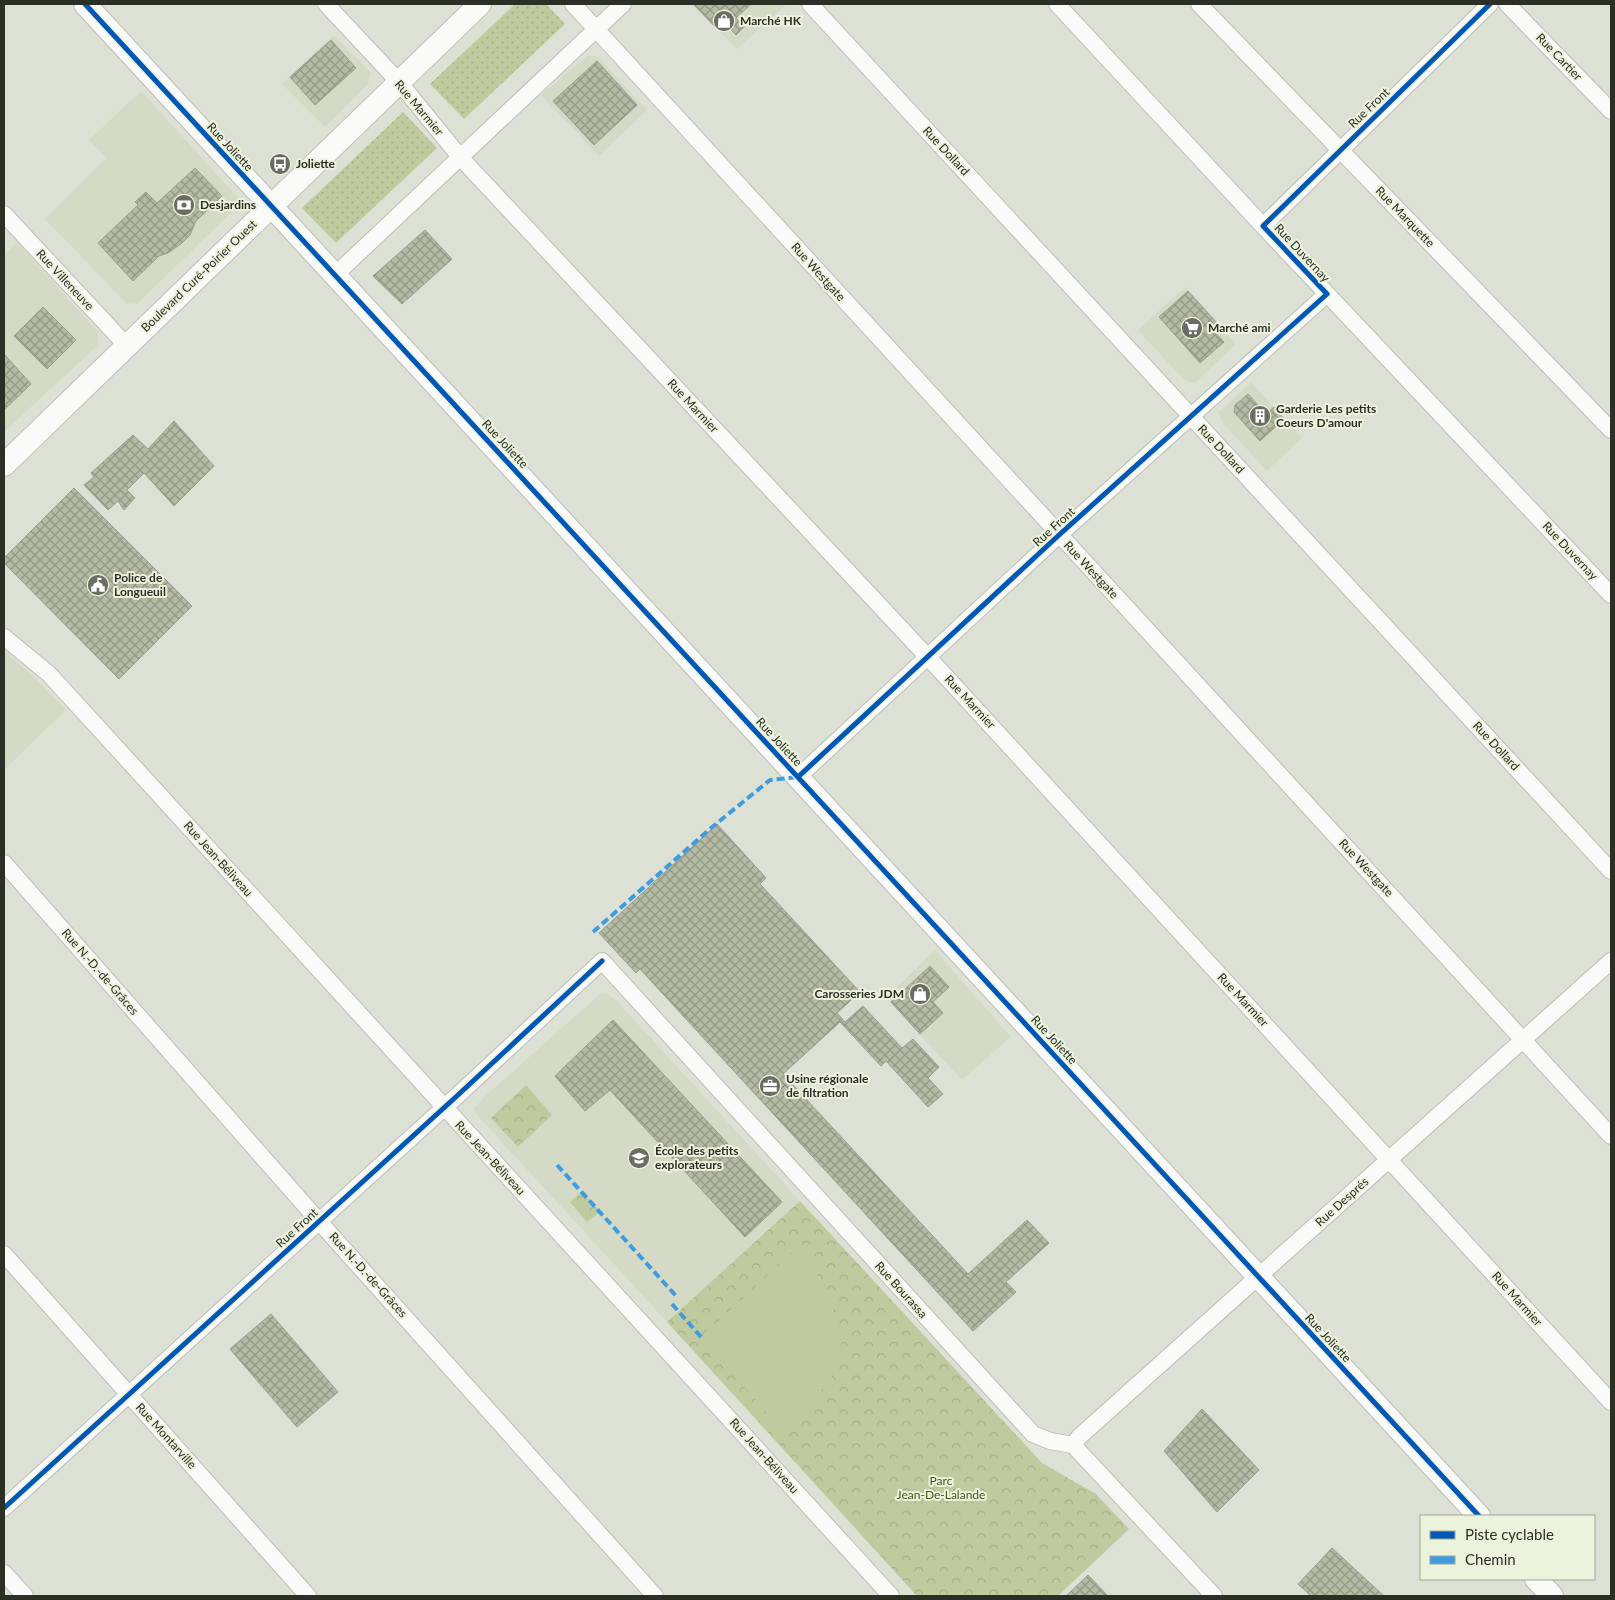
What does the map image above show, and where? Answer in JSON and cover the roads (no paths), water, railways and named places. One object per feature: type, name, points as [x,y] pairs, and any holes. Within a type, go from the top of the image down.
[{"type":"street","name":"Rue Joliette","points":[[85,4],[1478,1515]]},
{"type":"street","name":"Rue Marmier","points":[[326,4],[399,82],[460,157],[928,657],[1611,1402]]},
{"type":"street","name":"Boulevard Curé-Poirier Ouest","points":[[4,465],[480,4]]},
{"type":"street","name":"Rue Westgate","points":[[572,4],[1611,1136]]},
{"type":"street","points":[[335,274],[623,4]]},
{"type":"street","name":"Rue Dollard","points":[[810,4],[1611,871]]},
{"type":"street","name":"Rue Duvernay","points":[[1057,4],[1263,226],[1611,595]]},
{"type":"street","name":"Rue Marquette","points":[[1199,4],[1611,430]]},
{"type":"street","name":"Rue Front","points":[[1263,226],[1490,4]]},
{"type":"street","name":"Rue Cartier","points":[[1507,4],[1611,111]]},
{"type":"street","name":"Rue Villeneuve","points":[[4,214],[127,346]]},
{"type":"street","name":"Rue Front","points":[[798,777],[1059,535],[1327,294]]},
{"type":"street","name":"Rue Jean-Béliveau","points":[[4,637],[49,674],[891,1596]]},
{"type":"street","name":"Rue N.-D.-de-Grâces","points":[[4,863],[319,1221],[655,1596]]},
{"type":"street","name":"Rue Front","points":[[4,1508],[444,1108],[602,961]]},
{"type":"street","name":"Rue Bourassa","points":[[602,961],[1033,1434],[1050,1441],[1073,1444]]},
{"type":"street","name":"Rue Després","points":[[1073,1444],[1611,961]]},
{"type":"street","name":"Rue Montarville","points":[[4,1254],[308,1596]]},
{"type":"street","points":[[1073,1444],[1214,1596]]},
{"type":"street","points":[[4,1573],[25,1596]]},
{"type":"street","points":[[1537,1580],[1552,1596]]},
{"type":"place","name":"Marché HK","points":[[724,21]]},
{"type":"place","name":"Joliette","points":[[280,164]]},
{"type":"place","name":"Desjardins","points":[[184,205]]},
{"type":"place","name":"Marché ami","points":[[1192,328]]},
{"type":"place","name":"Garderie Les petits Coeurs D'amour","points":[[1260,416]]},
{"type":"place","name":"Police de Longueuil","points":[[98,585]]},
{"type":"place","name":"Carosseries JDM","points":[[920,994]]},
{"type":"place","name":"Usine régionale de filtration","points":[[770,1086]]},
{"type":"place","name":"École des petits explorateurs","points":[[639,1158]]},
{"type":"park label","name":"Parc Jean-De-Lalande","points":[[941,1488]]}]
